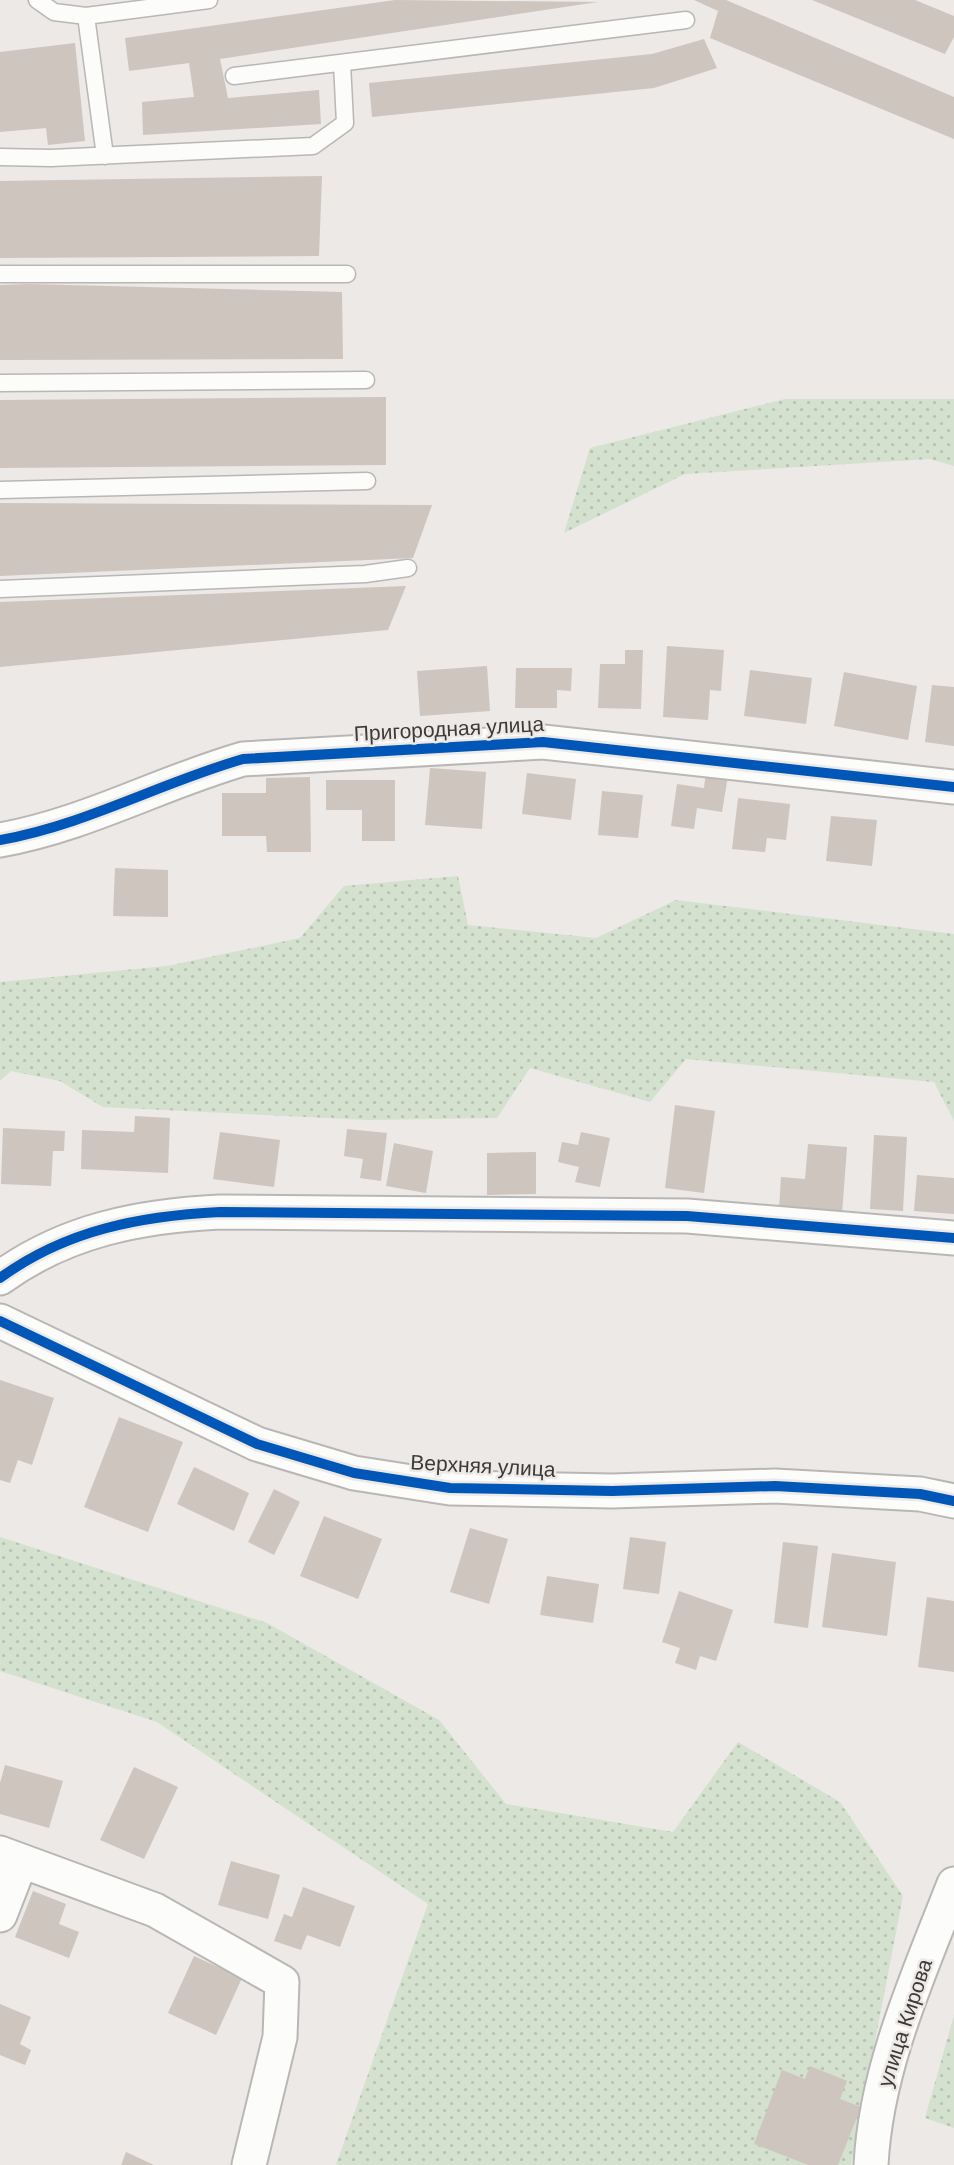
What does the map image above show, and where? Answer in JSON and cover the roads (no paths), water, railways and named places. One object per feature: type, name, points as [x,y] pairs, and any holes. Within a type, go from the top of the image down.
[{"type":"street","name":"Пригородная улица","points":[[0,840],[76,822],[198,772],[243,759],[543,742],[954,787]]},
{"type":"street","points":[[0,1278],[24,1260],[112,1225],[168,1215],[220,1212],[687,1216],[954,1238]]},
{"type":"street","name":"Верхняя улица","points":[[0,1321],[257,1444],[354,1473],[450,1488],[612,1491],[775,1486],[920,1494],[954,1501]]},
{"type":"street","points":[[0,1915],[10,1857],[155,1910],[282,1982],[280,2038],[249,2165]]},
{"type":"street","name":"улица Кирова","points":[[871,2165],[873,2128],[902,2015],[954,1884]]},
{"type":"lane","points":[[37,0],[54,12],[86,16],[209,0]]},
{"type":"lane","points":[[86,16],[105,156]]},
{"type":"lane","points":[[234,76],[686,20]]},
{"type":"lane","points":[[0,156],[105,156],[313,146],[345,123],[342,62]]},
{"type":"lane","points":[[0,274],[347,274]]},
{"type":"lane","points":[[0,383],[366,380]]},
{"type":"lane","points":[[0,489],[367,481]]},
{"type":"lane","points":[[0,589],[365,574],[408,568]]}]
